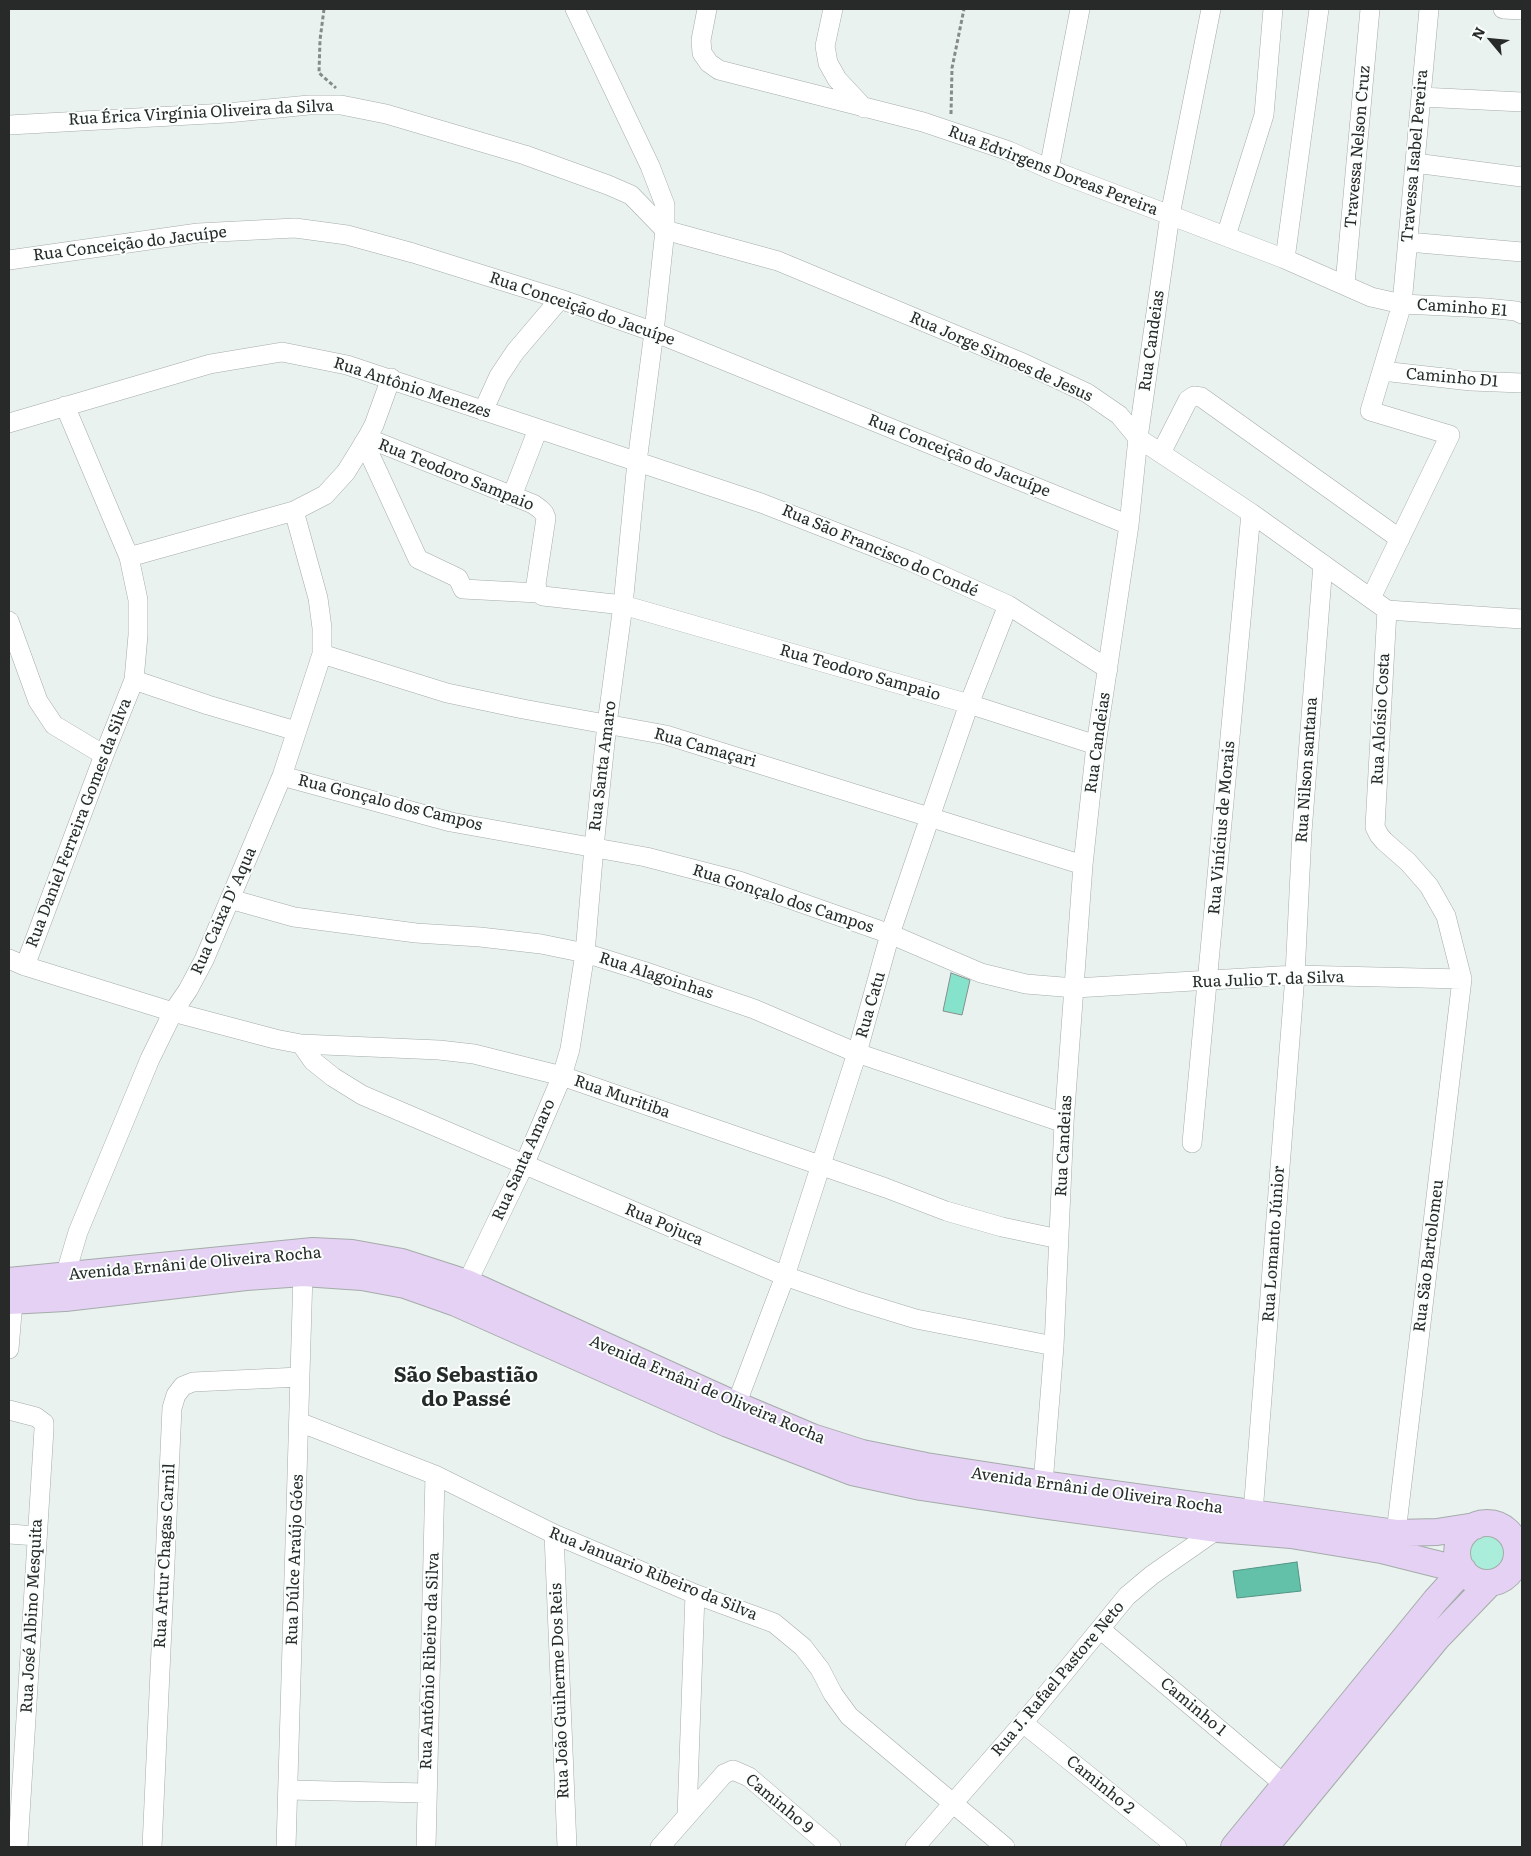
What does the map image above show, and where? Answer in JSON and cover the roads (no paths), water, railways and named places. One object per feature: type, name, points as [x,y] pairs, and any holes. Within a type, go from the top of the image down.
[{"type":"main road","name":"Avenida Ernâni de Oliveira Rocha","points":[[10,1294],[313,1251],[352,1253],[402,1262],[467,1282],[736,1406],[812,1437],[862,1453],[926,1466],[1043,1484],[1396,1532],[1437,1532],[1522,1518]]},
{"type":"main road","name":"Avenida Ernâni de Oliveira Rocha","points":[[65,1287],[303,1273],[362,1277],[405,1285],[456,1302],[728,1424],[852,1472],[930,1488],[1218,1529],[1291,1535],[1382,1550],[1444,1566],[1462,1568]]},
{"type":"main road","points":[[1265,1847],[1437,1638],[1490,1583],[1506,1576],[1516,1562],[1520,1551],[1511,1536],[1504,1529],[1485,1525],[1466,1532],[1460,1542],[1457,1553],[1462,1568],[1472,1580],[1490,1583]]},
{"type":"main road","points":[[1234,1847],[1462,1568]]},
{"type":"street","name":"Rua Santa Amaro","points":[[467,1282],[524,1166],[562,1076],[570,1049],[585,953],[607,724],[623,605],[637,462],[654,332],[664,230],[665,205],[650,166],[575,9]]},
{"type":"street","name":"Rua Edvirgens Doreas Pereira","points":[[707,9],[702,53],[709,63],[719,70],[923,122],[1009,151],[1285,259],[1371,297],[1402,304]]},
{"type":"street","points":[[834,9],[825,46],[828,63],[837,79],[864,108]]},
{"type":"street","points":[[1049,168],[1080,9]]},
{"type":"street","name":"Rua Candeias","points":[[1043,1484],[1054,1346],[1064,1123],[1083,865],[1096,745],[1170,215],[1212,9]]},
{"type":"street","points":[[1226,236],[1264,115],[1272,9]]},
{"type":"street","points":[[1285,259],[1319,9]]},
{"type":"street","name":"Travessa Nelson Cruz","points":[[1345,284],[1370,9]]},
{"type":"street","name":"Travessa Isabel Pereira","points":[[1400,539],[1450,436],[1370,411],[1402,304],[1429,9]]},
{"type":"street","points":[[1503,9],[1522,10]]},
{"type":"street","points":[[1421,97],[1522,102]]},
{"type":"street","name":"Rua Érica Virgínia Oliveira da Silva","points":[[9,125],[227,113],[309,105],[341,105],[386,114],[525,155],[631,195],[664,230]]},
{"type":"street","points":[[1415,163],[1522,177]]},
{"type":"street","name":"Rua Conceição do Jacuípe","points":[[9,260],[198,233],[295,228],[347,235],[413,253],[560,299],[654,332],[1128,525]]},
{"type":"street","name":"Rua Jorge Simoes de Jesus","points":[[664,230],[778,261],[1023,363],[1086,393],[1118,415],[1138,438],[1251,512],[1387,610]]},
{"type":"street","points":[[1408,242],[1522,252]]},
{"type":"street","points":[[483,411],[499,376],[515,352],[560,299]]},
{"type":"street","name":"Caminho E1","points":[[1402,304],[1486,308],[1516,311],[1522,314]]},
{"type":"street","name":"Rua Antônio Menezes","points":[[9,423],[210,364],[282,352],[347,365],[391,378],[483,411],[637,462]]},
{"type":"street","name":"Caminho D1","points":[[1382,371],[1471,381],[1522,383]]},
{"type":"street","points":[[129,557],[294,511],[325,496],[346,472],[374,425],[391,378]]},
{"type":"street","points":[[1161,453],[1188,400],[1194,396],[1201,397],[1400,539],[1371,598]]},
{"type":"street","name":"Rua Daniel Ferreira Gomes da Silva","points":[[17,963],[134,680],[138,635],[138,600],[129,557],[65,406]]},
{"type":"street","points":[[512,496],[538,429]]},
{"type":"street","name":"Rua Teodoro Sampaio","points":[[365,440],[533,504],[544,513],[546,518],[536,584],[538,594]]},
{"type":"street","name":"Rua Teodoro Sampaio","points":[[365,440],[418,559],[458,578],[463,590],[538,594],[623,605],[969,704],[1096,745]]},
{"type":"street","name":"Rua São Francisco do Condé","points":[[637,462],[761,502],[910,561],[1008,605],[1108,669]]},
{"type":"street","name":"Rua Caixa D' Aqua","points":[[65,1287],[78,1232],[100,1177],[150,1058],[173,1012],[188,990],[204,960],[230,899],[282,776],[322,654],[322,628],[318,598],[294,511]]},
{"type":"street","name":"Rua Vinícius de Morais","points":[[1192,1143],[1251,512]]},
{"type":"street","name":"Rua Nilson santana","points":[[1294,976],[1302,832],[1323,564]]},
{"type":"street","name":"Rua Catu","points":[[736,1406],[784,1276],[821,1166],[857,1053],[890,934],[969,704],[1008,605]]},
{"type":"street","points":[[1387,610],[1522,620]]},
{"type":"street","name":"Rua Aloísio Costa","points":[[1387,610],[1376,827],[1384,841],[1408,862],[1429,886],[1446,916],[1462,979]]},
{"type":"street","points":[[9,621],[38,701],[54,725],[104,755]]},
{"type":"street","name":"Rua Camaçari","points":[[322,654],[447,693],[666,735],[1083,865]]},
{"type":"street","points":[[134,680],[208,706],[296,731]]},
{"type":"street","name":"Rua Gonçalo dos Campos","points":[[282,776],[451,822],[594,846],[646,857],[739,881],[890,934],[981,972],[1026,984],[1075,988]]},
{"type":"street","name":"Rua Alagoinhas","points":[[230,899],[294,917],[416,933],[480,937],[541,944],[585,953],[643,970],[754,1009],[857,1053],[1064,1123]]},
{"type":"street","name":"Rua Muritiba","points":[[17,963],[173,1012],[301,1044],[439,1050],[474,1054],[562,1076],[946,1211],[1059,1239]]},
{"type":"street","name":"Rua Julio T. da Silva","points":[[1075,988],[1294,976],[1462,979]]},
{"type":"street","name":"Rua Lomanto Júnior","points":[[1253,1513],[1294,976]]},
{"type":"street","name":"Rua São Bartolomeu","points":[[1396,1532],[1462,979]]},
{"type":"street","name":"Rua Pojuca","points":[[301,1044],[313,1061],[333,1077],[362,1095],[784,1276],[916,1319],[1054,1346]]},
{"type":"street","name":"Rua Dúlce Araújo Góes","points":[[286,1847],[303,1273]]},
{"type":"street","points":[[9,1350],[10,1294]]},
{"type":"street","name":"Rua Artur Chagas Carnil","points":[[152,1847],[172,1408],[176,1395],[183,1386],[193,1382],[300,1377]]},
{"type":"street","name":"Rua José Albino Mesquita","points":[[9,1410],[36,1417],[44,1423],[18,1847]]},
{"type":"street","name":"Rua Januario Ribeiro da Silva","points":[[299,1422],[435,1475],[554,1534],[695,1594],[774,1623],[802,1647],[820,1669],[833,1694],[849,1716],[1005,1847]]},
{"type":"street","name":"Rua Antônio Ribeiro da Silva","points":[[426,1847],[435,1475]]},
{"type":"street","name":"Rua J. Rafael Pastore Neto","points":[[915,1847],[1023,1723],[1127,1596],[1152,1575],[1218,1529]]},
{"type":"street","points":[[9,1534],[37,1536]]},
{"type":"street","name":"Rua João Guiherme Dos Reis","points":[[554,1534],[567,1847]]},
{"type":"street","points":[[660,1847],[687,1816],[695,1594]]},
{"type":"street","name":"Caminho 1","points":[[1100,1629],[1285,1785]]},
{"type":"street","name":"Caminho 2","points":[[1023,1723],[1177,1847]]},
{"type":"street","name":"Caminho 9","points":[[687,1816],[724,1774],[732,1770],[749,1777],[831,1847]]},
{"type":"street","points":[[288,1790],[427,1793]]},
{"type":"district","name":"São Sebastião do Passé","points":[[466,1388]]}]
